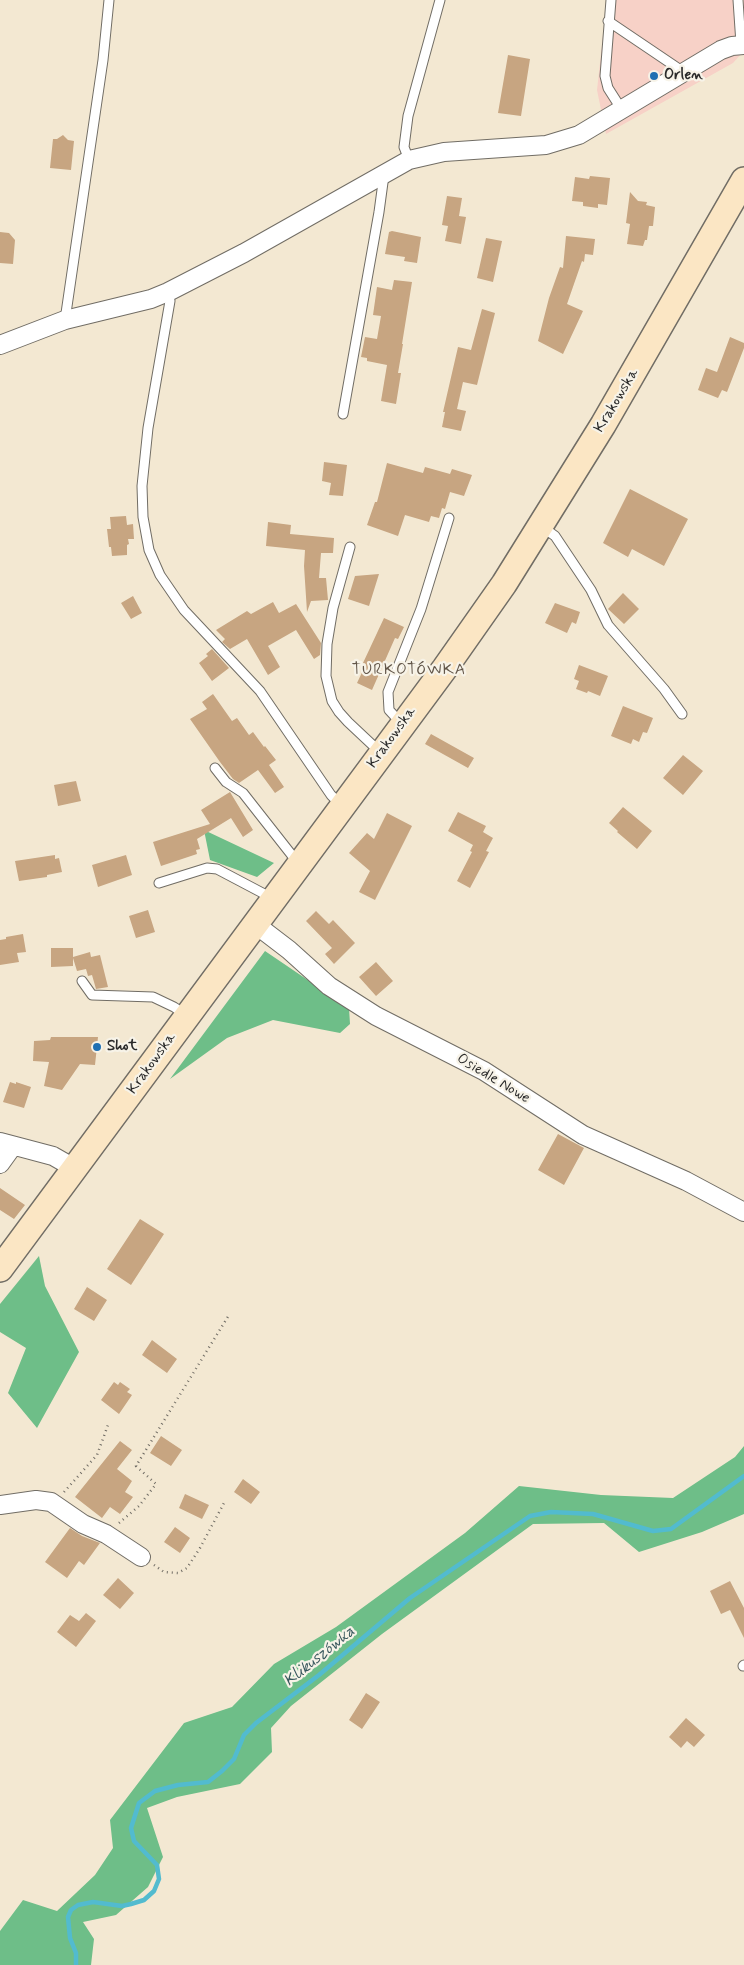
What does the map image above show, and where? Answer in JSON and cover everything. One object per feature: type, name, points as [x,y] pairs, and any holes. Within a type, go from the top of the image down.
[{"type":"main road","name":"Krakowska","points":[[0,1269],[504,584],[632,376],[744,180]]},
{"type":"street","points":[[0,345],[65,320],[151,299],[168,292],[244,253],[384,172],[410,160],[444,152],[546,145],[579,135],[721,50],[743,44]]},
{"type":"street","name":"Osiedle Nowe","points":[[255,924],[289,950],[329,986],[376,1016],[484,1071],[583,1135],[686,1181],[744,1212]]},
{"type":"street","points":[[0,1164],[6,1144],[52,1156],[74,1168]]},
{"type":"street","points":[[0,1505],[36,1500],[50,1502],[83,1524],[106,1534],[141,1557]]},
{"type":"lane","points":[[65,320],[103,60],[109,0]]},
{"type":"lane","points":[[410,160],[404,147],[408,116],[440,0]]},
{"type":"lane","points":[[611,0],[605,76],[608,88],[622,110]]},
{"type":"lane","points":[[738,0],[743,44]]},
{"type":"lane","points":[[608,21],[685,73]]},
{"type":"lane","points":[[343,414],[379,212],[384,172]]},
{"type":"lane","points":[[168,292],[170,301],[148,428],[142,486],[143,516],[149,550],[160,575],[184,610],[260,690],[331,795],[342,806]]},
{"type":"lane","points":[[402,725],[389,710],[388,692],[421,610],[450,518]]},
{"type":"lane","points":[[541,526],[555,536],[581,574],[591,590],[608,626],[664,689],[682,714]]},
{"type":"lane","points":[[350,547],[332,608],[327,644],[326,676],[332,701],[348,722],[381,753]]},
{"type":"lane","points":[[215,768],[226,782],[244,793],[299,865]]},
{"type":"lane","points":[[159,883],[207,868],[218,868],[273,899]]},
{"type":"lane","points":[[82,982],[92,994],[153,997],[174,1007],[187,1016]]},
{"type":"path","points":[[106,1534],[139,1506],[156,1484],[136,1466],[229,1315]]},
{"type":"path","points":[[50,1502],[65,1491],[97,1455],[108,1426]]},
{"type":"path","points":[[141,1557],[164,1572],[178,1573],[187,1568],[224,1503]]},
{"type":"shaded area","name":"Orlen","points":[[607,0],[744,0],[744,51],[733,63],[606,134],[597,90]]},
{"type":"green space","points":[[204,830],[274,863],[257,877],[210,860]]},
{"type":"green space","points":[[265,951],[349,1008],[350,1024],[340,1033],[273,1020],[227,1038],[170,1079]]},
{"type":"green space","points":[[39,1256],[45,1286],[79,1352],[37,1428],[8,1393],[26,1348],[0,1332],[0,1304]]},
{"type":"green space","points":[[744,1446],[744,1514],[702,1532],[639,1552],[604,1523],[533,1524],[382,1634],[291,1706],[271,1728],[272,1752],[240,1784],[177,1797],[147,1808],[163,1857],[148,1887],[116,1915],[83,1922],[94,1939],[91,1965],[0,1965],[0,1931],[23,1900],[57,1911],[95,1875],[113,1848],[110,1820],[184,1723],[232,1707],[274,1664],[336,1627],[465,1533],[519,1486],[601,1495],[673,1498],[735,1457]]},
{"type":"building","points":[[508,55],[530,59],[521,116],[498,113]]},
{"type":"building","points":[[63,135],[68,140],[74,141],[71,170],[50,168],[53,139]]},
{"type":"building","points":[[590,176],[610,178],[607,205],[598,204],[598,208],[583,206],[583,202],[572,201],[575,177],[589,179]]},
{"type":"building","points":[[630,192],[638,201],[647,202],[646,205],[655,207],[653,226],[649,226],[647,240],[645,240],[643,246],[627,244],[630,224],[626,223]]},
{"type":"building","points":[[447,196],[462,198],[459,216],[466,217],[461,244],[445,241],[448,226],[442,225]]},
{"type":"building","points":[[0,232],[9,233],[15,240],[13,264],[0,263]]},
{"type":"building","points":[[389,232],[421,237],[417,263],[404,261],[405,257],[385,254]]},
{"type":"building","points":[[566,236],[595,239],[593,255],[585,254],[584,262],[582,261],[567,304],[583,311],[563,354],[538,341],[549,298],[560,267],[563,268]]},
{"type":"building","points":[[486,238],[502,241],[493,282],[477,278]]},
{"type":"building","points":[[394,280],[412,282],[398,373],[401,373],[396,404],[381,401],[387,365],[367,361],[367,358],[361,357],[365,337],[377,339],[381,316],[373,315],[377,287],[392,290]]},
{"type":"building","points":[[482,309],[495,313],[477,385],[463,382],[457,409],[466,411],[461,431],[442,427],[445,412],[443,412],[458,347],[471,350]]},
{"type":"building","points":[[730,337],[744,343],[744,348],[727,392],[722,390],[718,398],[698,390],[706,368],[717,372]]},
{"type":"building","points":[[324,462],[347,465],[343,496],[329,495],[331,483],[322,481]]},
{"type":"building","points":[[387,463],[423,473],[425,467],[450,474],[452,469],[472,475],[464,496],[450,492],[445,509],[442,508],[439,518],[431,516],[429,522],[405,515],[398,536],[367,525],[375,502],[377,502]]},
{"type":"building","points":[[630,489],[688,519],[664,566],[632,549],[628,557],[603,543]]},
{"type":"building","points":[[126,516],[127,525],[133,524],[134,539],[128,539],[127,555],[112,556],[107,529],[111,529],[110,517]]},
{"type":"building","points":[[268,522],[291,525],[290,534],[334,538],[333,553],[321,553],[319,578],[326,578],[328,600],[311,601],[307,612],[304,566],[305,550],[266,546]]},
{"type":"building","points":[[379,574],[369,606],[348,599],[355,576]]},
{"type":"building","points":[[623,593],[639,609],[624,624],[608,609]]},
{"type":"building","points":[[133,596],[142,613],[131,619],[121,603]]},
{"type":"building","points":[[273,602],[279,613],[296,604],[321,643],[320,655],[314,659],[296,630],[268,646],[280,667],[268,675],[247,639],[230,649],[222,642],[225,639],[216,630],[247,611],[251,614]]},
{"type":"building","points":[[555,603],[580,612],[576,624],[572,622],[567,633],[545,623]]},
{"type":"building","points":[[384,618],[404,627],[398,639],[395,638],[372,690],[357,683],[366,664],[363,663]]},
{"type":"building","points":[[212,649],[229,668],[212,681],[199,663],[208,656],[206,654]]},
{"type":"building","points":[[579,665],[608,676],[600,696],[576,689],[579,681],[574,679]]},
{"type":"building","points":[[213,694],[232,721],[237,718],[249,735],[253,732],[276,760],[269,765],[284,787],[275,793],[258,770],[239,783],[233,779],[220,762],[190,719],[207,709],[202,702]]},
{"type":"building","points":[[623,706],[653,718],[647,733],[643,732],[639,742],[633,739],[631,744],[611,736]]},
{"type":"building","points":[[431,734],[474,758],[468,768],[425,744]]},
{"type":"building","points":[[683,755],[703,771],[683,795],[663,778]]},
{"type":"building","points":[[76,781],[81,801],[58,806],[54,785]]},
{"type":"building","points":[[230,792],[253,830],[243,837],[231,818],[197,839],[200,849],[196,850],[197,854],[161,866],[153,842],[210,824],[201,810]]},
{"type":"building","points":[[623,807],[652,831],[637,849],[609,823]]},
{"type":"building","points":[[458,812],[486,826],[483,832],[493,838],[486,851],[489,852],[470,888],[457,881],[472,852],[470,851],[473,845],[448,831]]},
{"type":"building","points":[[387,813],[412,826],[375,900],[359,892],[370,871],[349,853],[367,833],[374,839]]},
{"type":"building","points":[[55,855],[55,859],[59,858],[62,872],[47,875],[47,877],[19,881],[15,861]]},
{"type":"building","points":[[126,855],[132,875],[98,887],[92,865]]},
{"type":"building","points":[[148,910],[155,932],[136,938],[129,916]]},
{"type":"building","points":[[316,911],[329,924],[333,920],[355,943],[334,964],[325,954],[332,948],[306,921]]},
{"type":"building","points":[[23,934],[26,952],[17,953],[19,962],[0,965],[0,940]]},
{"type":"building","points":[[51,948],[73,948],[73,957],[90,952],[91,957],[100,955],[108,987],[96,989],[92,975],[88,976],[86,969],[77,971],[73,958],[73,966],[51,967]]},
{"type":"building","points":[[376,962],[393,981],[376,996],[359,977]]},
{"type":"building","points":[[51,1037],[98,1037],[95,1065],[80,1064],[62,1090],[44,1086],[49,1062],[33,1061],[34,1041],[50,1040]]},
{"type":"building","points":[[10,1082],[31,1087],[24,1108],[3,1102]]},
{"type":"building","points":[[558,1134],[584,1148],[564,1185],[538,1170]]},
{"type":"building","points":[[0,1188],[25,1205],[14,1219],[0,1210]]},
{"type":"building","points":[[140,1219],[164,1234],[131,1285],[107,1269]]},
{"type":"building","points":[[87,1287],[107,1300],[94,1321],[74,1309]]},
{"type":"building","points":[[152,1340],[177,1359],[167,1373],[142,1355]]},
{"type":"building","points":[[114,1382],[118,1385],[120,1382],[130,1389],[127,1392],[132,1395],[119,1414],[101,1400]]},
{"type":"building","points":[[161,1436],[182,1450],[171,1466],[150,1453]]},
{"type":"building","points":[[120,1441],[132,1450],[117,1469],[132,1481],[125,1492],[133,1497],[120,1514],[110,1507],[102,1518],[75,1497]]},
{"type":"building","points":[[243,1479],[260,1492],[251,1504],[234,1492]]},
{"type":"building","points":[[185,1494],[209,1505],[202,1519],[179,1508]]},
{"type":"building","points":[[175,1527],[190,1538],[180,1553],[164,1542]]},
{"type":"building","points":[[70,1528],[82,1536],[100,1543],[84,1565],[79,1561],[67,1578],[45,1562]]},
{"type":"building","points":[[118,1578],[134,1593],[120,1609],[103,1595]]},
{"type":"building","points":[[730,1581],[744,1608],[744,1638],[730,1610],[721,1614],[710,1591]]},
{"type":"building","points":[[86,1613],[96,1621],[76,1647],[57,1632],[70,1615],[79,1621]]},
{"type":"building","points":[[366,1693],[380,1702],[362,1729],[349,1720]]},
{"type":"building","points":[[686,1718],[705,1735],[694,1747],[687,1741],[681,1748],[669,1737]]},
{"type":"waterway","name":"Klikuszówka","points":[[76,1965],[76,1953],[70,1938],[68,1917],[71,1910],[78,1905],[93,1902],[122,1906],[144,1900],[154,1891],[159,1879],[157,1865],[134,1841],[131,1828],[139,1803],[155,1791],[178,1785],[208,1782],[234,1759],[244,1735],[256,1723],[319,1675],[410,1598],[530,1516],[551,1512],[593,1514],[653,1531],[671,1529],[744,1476]]},
{"type":"place","name":"Orlen","points":[[654,76]]},
{"type":"place","name":"Shot","points":[[97,1047]]},
{"type":"district","name":"TURKOTÓWKA","points":[[409,671]]}]
